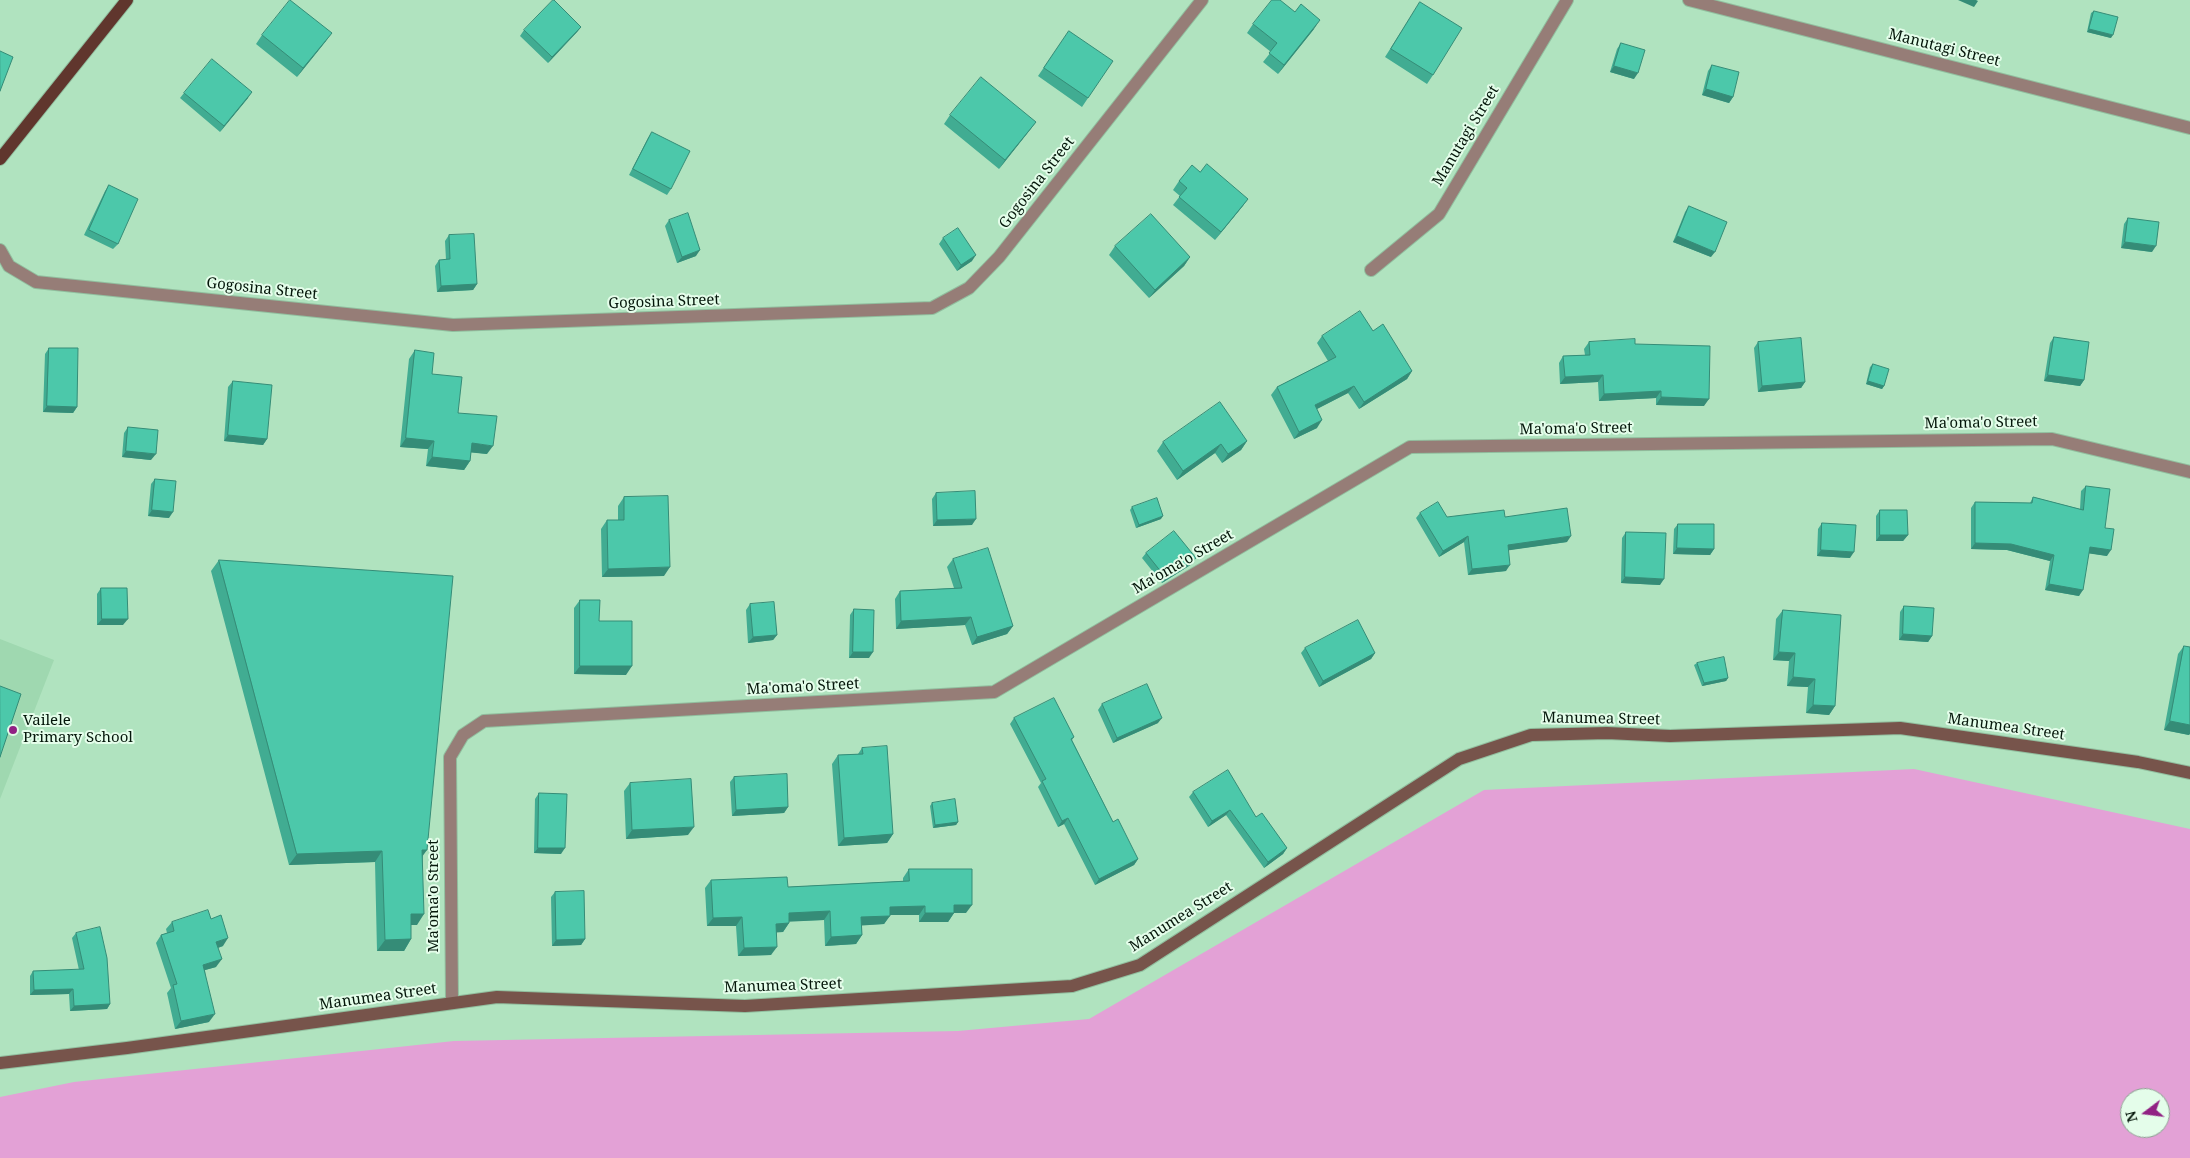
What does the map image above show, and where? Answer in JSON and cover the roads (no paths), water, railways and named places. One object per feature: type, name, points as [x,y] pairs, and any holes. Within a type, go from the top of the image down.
[{"type":"main road","points":[[0,159],[127,0]]},
{"type":"main road","name":"Manumea Street","points":[[0,1062],[127,1048],[497,997],[745,1006],[1072,986],[1140,964],[1459,758],[1531,735],[1607,733],[1670,736],[1900,728],[2138,762],[2190,773]]},
{"type":"street","name":"Gogosina Street","points":[[0,255],[9,266],[36,282],[454,326],[932,308],[969,288],[999,257],[1202,0]]},
{"type":"street","name":"Manutagi Street","points":[[1372,270],[1438,214],[1567,0]]},
{"type":"street","name":"Manutagi Street","points":[[1689,0],[1736,5],[2190,128]]},
{"type":"street","name":"Ma'oma'o Street","points":[[452,1003],[450,757],[463,735],[484,720],[994,692],[1410,447],[2052,438],[2190,472]]},
{"type":"place","name":"Vailele Primary School","points":[[13,730]]}]
